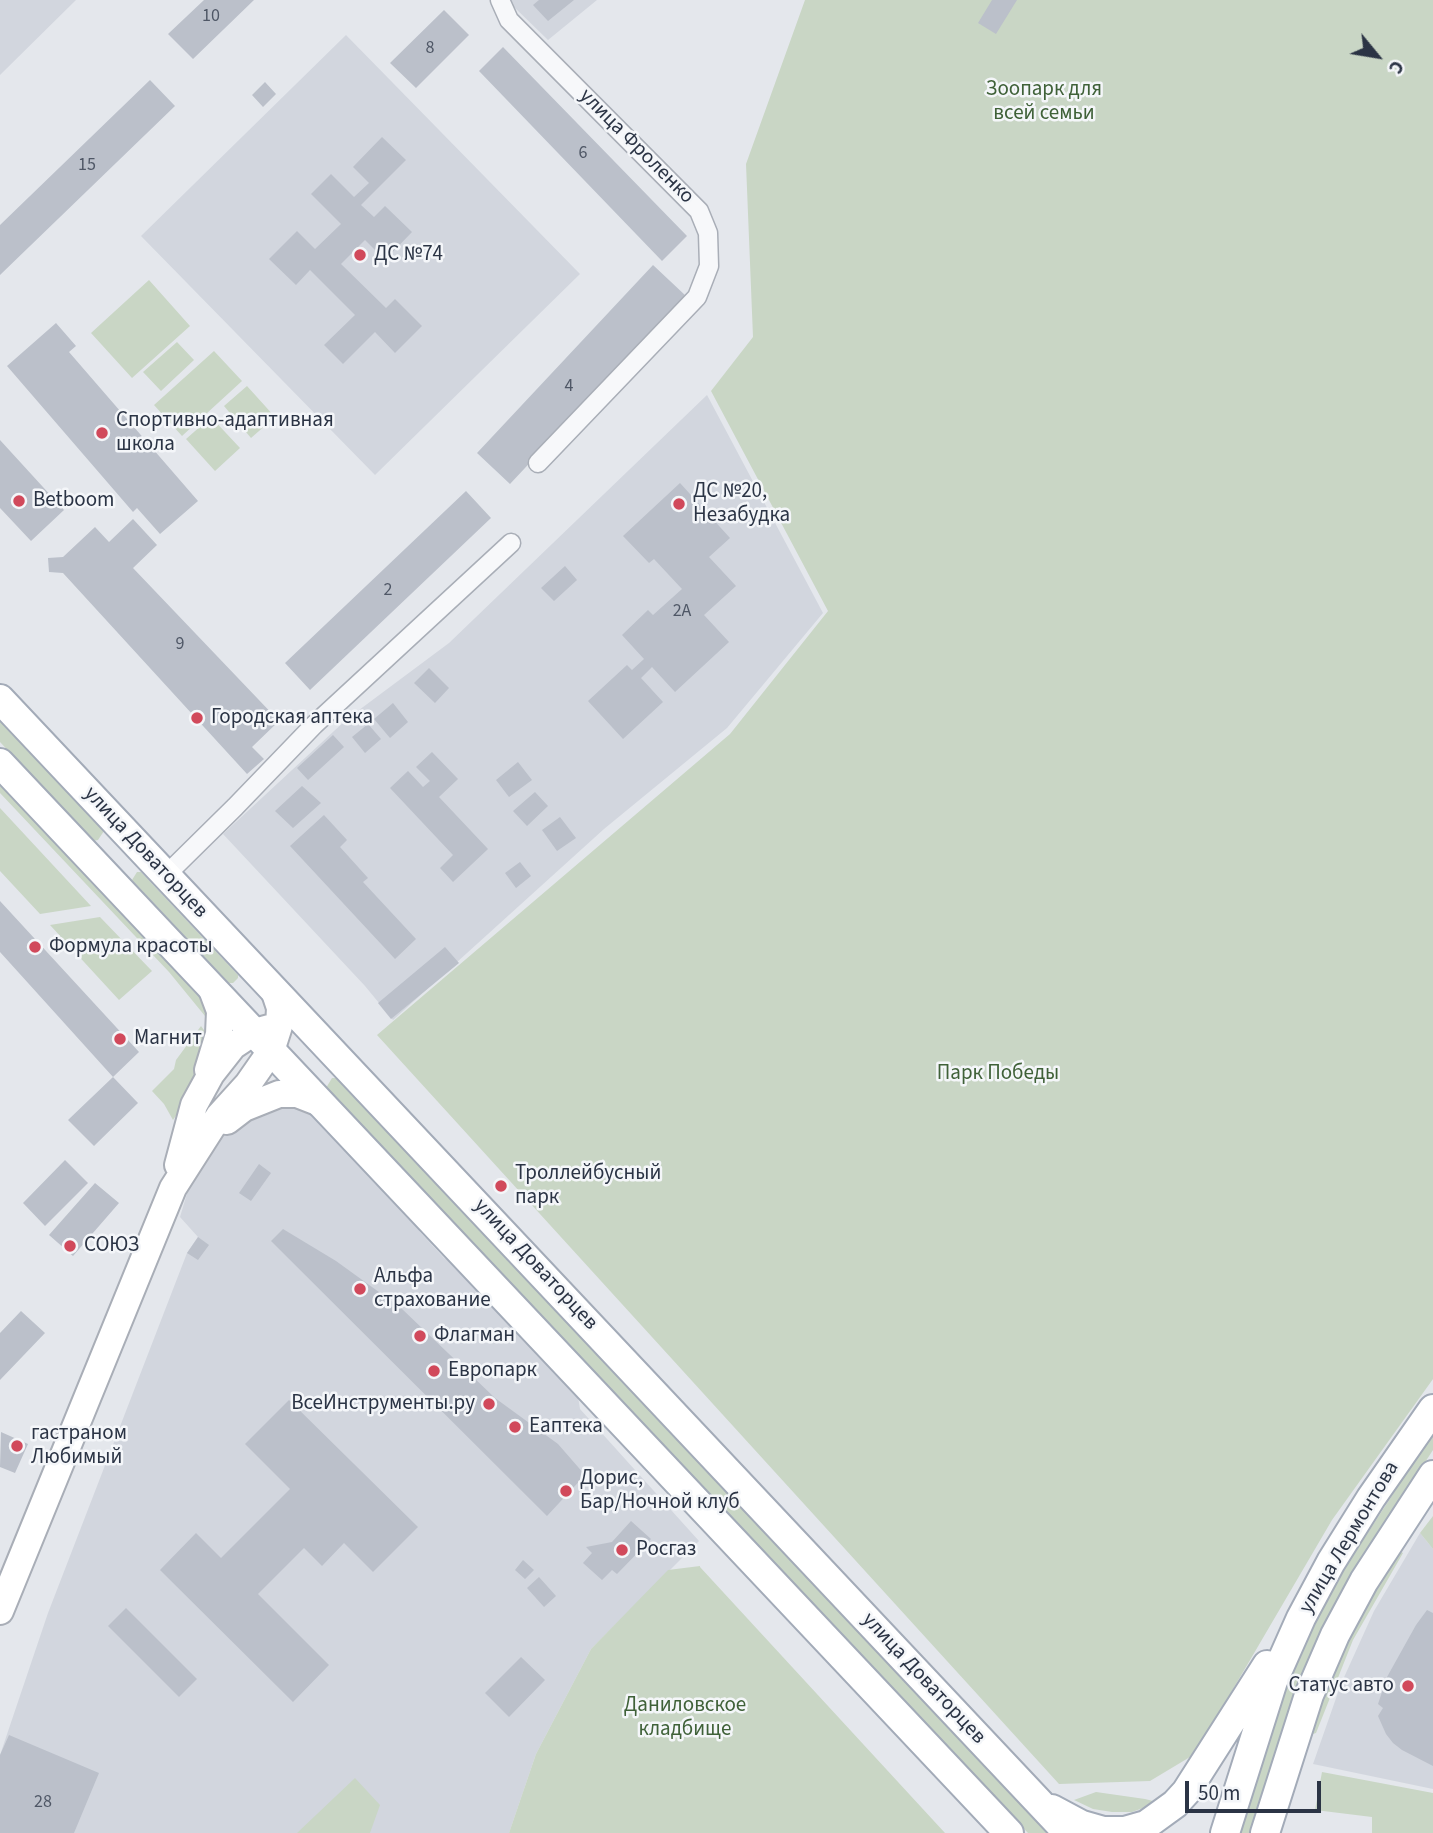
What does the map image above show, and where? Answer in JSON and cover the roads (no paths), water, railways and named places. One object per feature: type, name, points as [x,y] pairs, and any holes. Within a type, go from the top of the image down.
[{"type":"main road","name":"улица Доваторцев","points":[[0,699],[1068,1833]]},
{"type":"main road","name":"улица Доваторцев","points":[[0,763],[211,987],[268,1036],[320,1103],[1009,1833]]},
{"type":"main road","points":[[100,869],[130,837]]},
{"type":"main road","name":"улица Лермонтова","points":[[1225,1833],[1273,1681],[1301,1618],[1331,1562],[1371,1498],[1433,1409]]},
{"type":"main road","name":"улица Лермонтова","points":[[1265,1833],[1309,1695],[1335,1634],[1364,1581],[1433,1475]]},
{"type":"main road","points":[[1030,1793],[1056,1812],[1082,1825],[1103,1831],[1125,1831],[1146,1825],[1175,1804],[1208,1760],[1331,1562]]},
{"type":"street","name":"улица Фроленко","points":[[500,0],[509,20],[699,211],[708,233],[709,266],[697,297],[538,463]]},
{"type":"street","points":[[166,875],[314,725],[511,543]]},
{"type":"street","points":[[0,1611],[173,1188],[194,1105],[219,1034],[220,1011],[211,987]]},
{"type":"street","points":[[173,1188],[219,1116],[247,1084],[280,1008],[274,990]]},
{"type":"street","points":[[194,1105],[211,1074],[233,1046],[300,1028],[320,1039]]},
{"type":"street","points":[[200,1145],[238,1112],[259,1100],[279,1094],[297,1094],[320,1103]]},
{"type":"street","name":"улица Лермонтова","points":[[1281,1833],[1284,1771]]},
{"type":"place","name":"ДС №74","points":[[360,255]]},
{"type":"place","name":"Спортивно-адаптивная школа","points":[[102,433]]},
{"type":"place","name":"Betboom","points":[[19,501]]},
{"type":"place","name":"ДС №20, Незабудка","points":[[679,504]]},
{"type":"place","name":"Городская аптека","points":[[197,718]]},
{"type":"place","name":"Формула красоты","points":[[35,947]]},
{"type":"place","name":"Магнит","points":[[120,1039]]},
{"type":"place","name":"Троллейбусный парк","points":[[501,1186]]},
{"type":"place","name":"СОЮЗ","points":[[70,1246]]},
{"type":"place","name":"Альфа страхование","points":[[360,1289]]},
{"type":"place","name":"Флагман","points":[[420,1336]]},
{"type":"place","name":"Европарк","points":[[434,1371]]},
{"type":"place","name":"ВсеИнструменты.ру","points":[[489,1404]]},
{"type":"place","name":"Еаптека","points":[[515,1427]]},
{"type":"place","name":"гастраном Любимый","points":[[17,1446]]},
{"type":"place","name":"Дорис, Бар/Ночной клуб","points":[[566,1491]]},
{"type":"place","name":"Росгаз","points":[[622,1550]]},
{"type":"place","name":"Статус авто","points":[[1408,1686]]},
{"type":"park label","name":"Зоопарк для всей семьи","points":[[1044,102]]},
{"type":"park label","name":"Парк Победы","points":[[998,1074]]},
{"type":"park label","name":"Даниловское кладбище","points":[[685,1718]]}]
